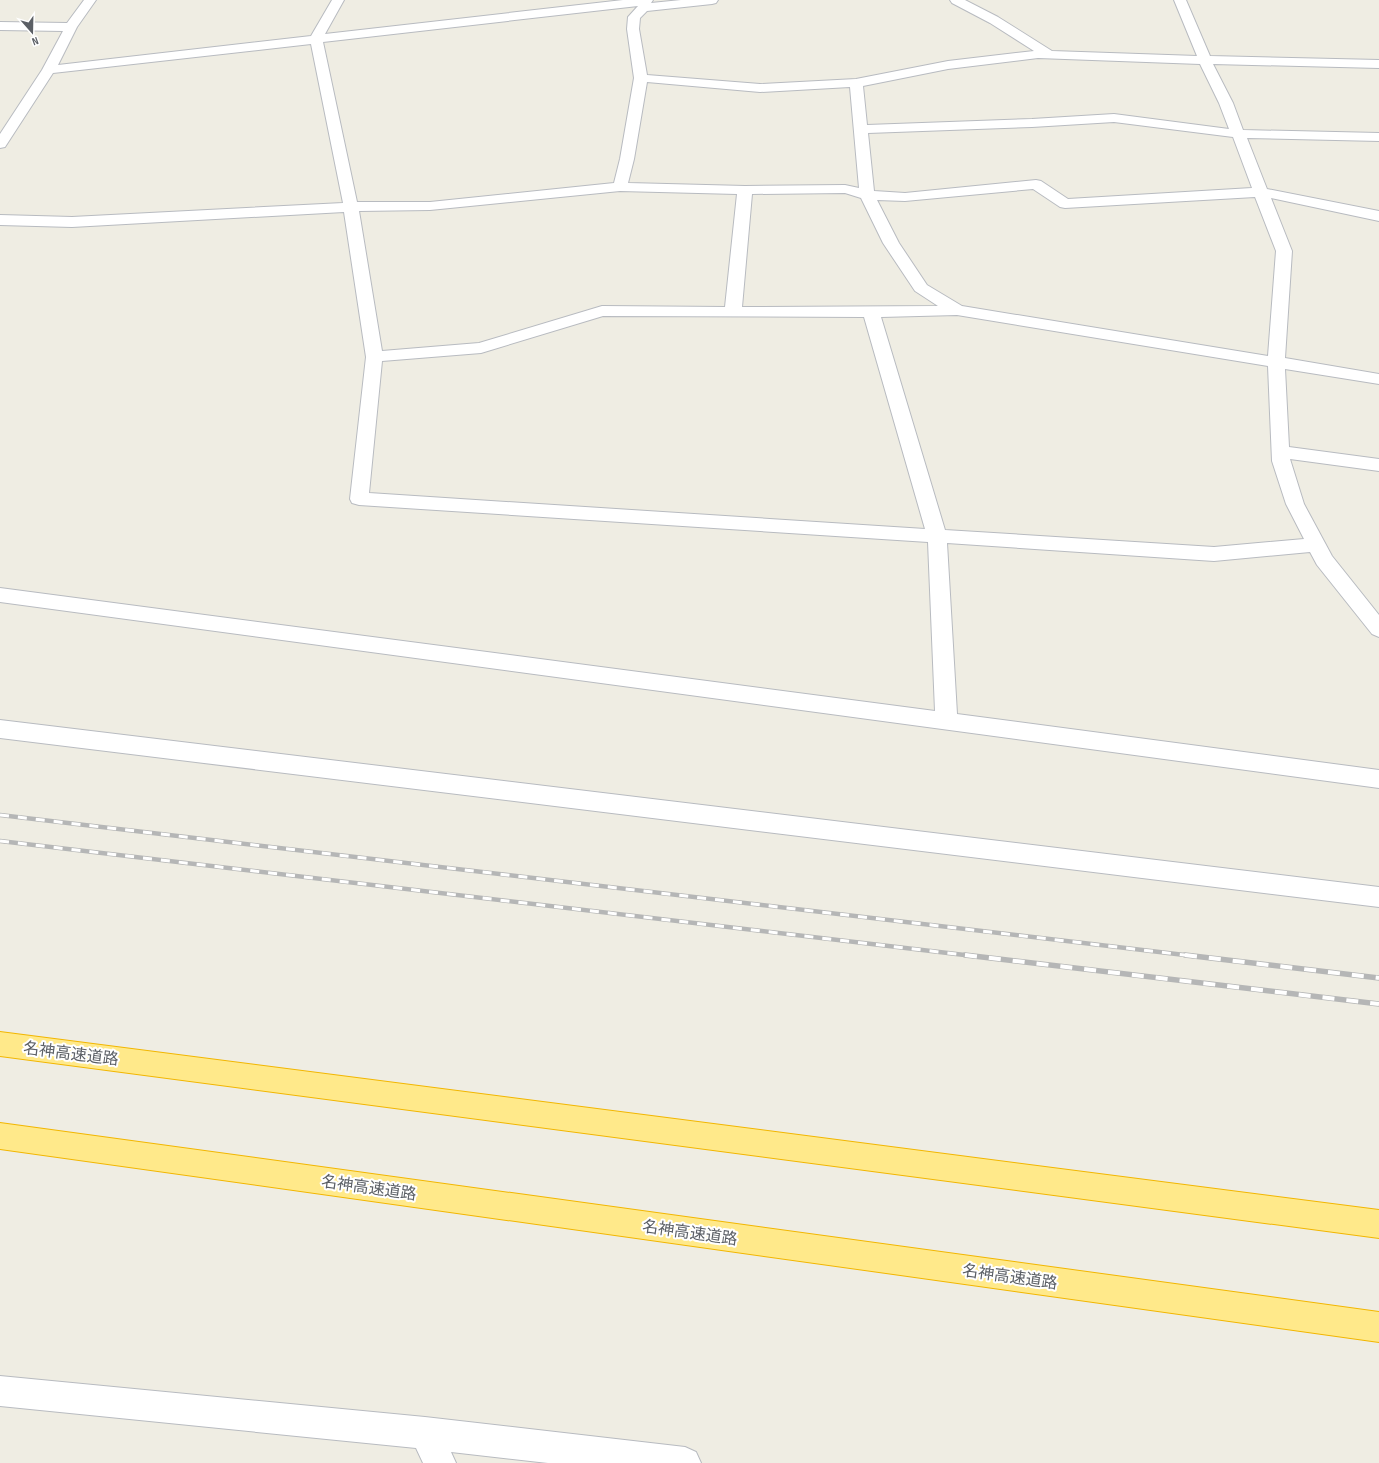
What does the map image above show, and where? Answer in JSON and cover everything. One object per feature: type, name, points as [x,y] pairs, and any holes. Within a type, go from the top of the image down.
[{"type":"highway","name":"名神高速道路","points":[[0,1044],[1379,1224]]},
{"type":"highway","name":"名神高速道路","points":[[0,1136],[1379,1327]]},
{"type":"street","points":[[0,144],[49,70],[71,27],[90,0]]},
{"type":"street","points":[[338,0],[316,39],[351,206],[374,357],[359,498],[1214,554],[1316,545]]},
{"type":"street","points":[[49,70],[645,3],[712,0]]},
{"type":"street","points":[[956,0],[994,20],[1048,54]]},
{"type":"street","points":[[1180,0],[1205,60],[1226,103],[1284,251],[1276,362],[1281,461],[1295,504],[1324,560],[1379,629]]},
{"type":"street","points":[[620,187],[627,159],[641,78],[633,29],[634,17],[645,3]]},
{"type":"street","points":[[0,26],[71,27]]},
{"type":"street","points":[[641,78],[760,88],[856,84],[948,64],[1038,54],[1379,64]]},
{"type":"street","points":[[856,84],[867,195],[891,244],[921,288],[957,310]]},
{"type":"street","points":[[861,129],[1032,123],[1114,118],[1238,134],[1379,137]]},
{"type":"street","points":[[0,220],[72,222],[351,206],[430,206],[620,187],[745,190],[845,189],[867,195],[905,197],[1036,184],[1065,204],[1261,192],[1379,216]]},
{"type":"street","points":[[733,311],[745,190]]},
{"type":"street","points":[[374,357],[481,348],[602,310],[871,312],[957,310],[1379,379]]},
{"type":"street","points":[[871,312],[937,536],[946,721]]},
{"type":"street","points":[[1281,452],[1379,465]]},
{"type":"street","points":[[0,595],[1379,779]]},
{"type":"street","points":[[0,729],[1379,897]]},
{"type":"street","points":[[0,1391],[425,1433],[685,1463]]},
{"type":"street","points":[[425,1433],[440,1463]]},
{"type":"railway","points":[[0,815],[1193,956]]},
{"type":"railway","points":[[0,841],[973,956]]},
{"type":"railway","points":[[965,955],[1379,1004]]},
{"type":"railway","points":[[1185,955],[1379,978]]}]
